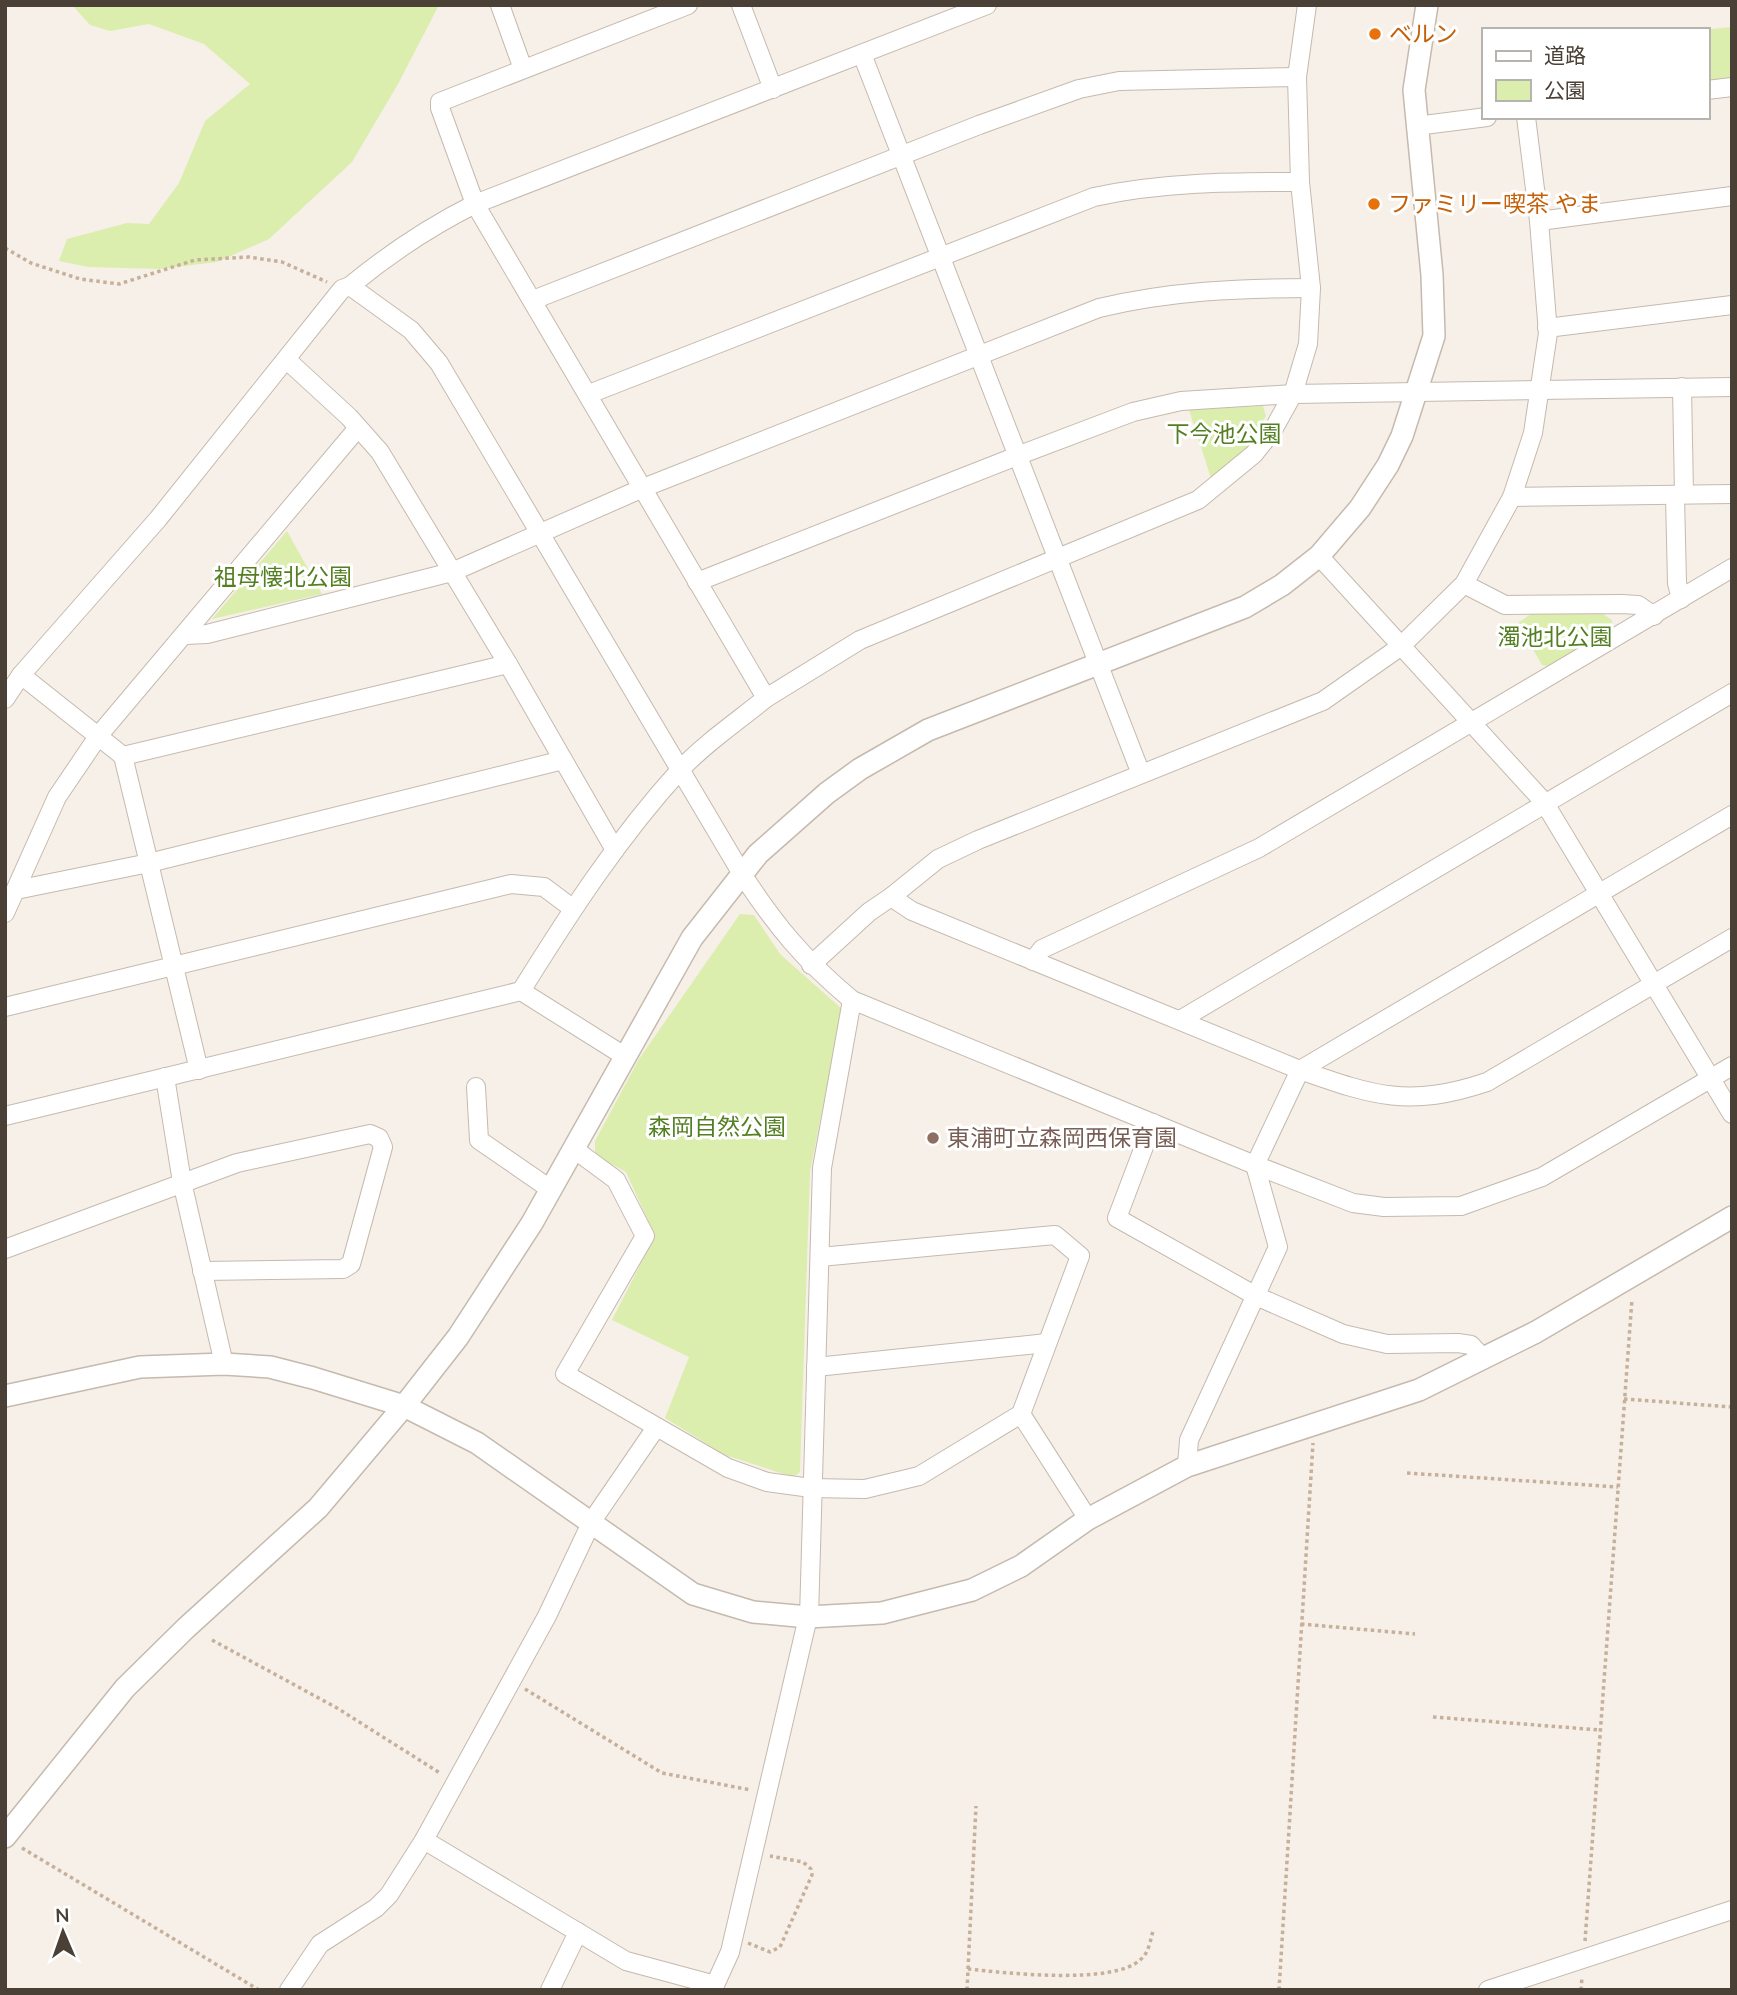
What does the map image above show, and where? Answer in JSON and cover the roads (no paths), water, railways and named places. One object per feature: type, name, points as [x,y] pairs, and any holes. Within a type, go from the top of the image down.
[{"type":"street","points":[[500,5],[523,69]]},
{"type":"street","points":[[688,5],[440,102],[475,204],[766,698]]},
{"type":"street","points":[[741,5],[773,89]]},
{"type":"street","points":[[5,698],[21,675],[158,519],[346,288],[401,245],[475,204],[987,5]]},
{"type":"street","points":[[5,1116],[521,991],[572,908],[681,769],[766,698],[860,640],[1198,500],[1254,454],[1273,430],[1293,394],[1308,344],[1311,288],[1300,182],[1297,77],[1307,5]]},
{"type":"street","points":[[11,1841],[125,1688],[186,1628],[318,1508],[404,1406],[497,1279],[574,1149],[692,938],[742,874],[794,820],[860,769],[928,730],[1245,607],[1282,585],[1319,556],[1360,508],[1388,465],[1416,393],[1434,336],[1432,275],[1414,90],[1427,5]]},
{"type":"street","points":[[862,54],[1141,774]]},
{"type":"street","points":[[533,300],[1066,94],[1105,84],[1195,78],[1297,77]]},
{"type":"street","points":[[1709,90],[1732,87]]},
{"type":"street","points":[[1416,126],[1482,118]]},
{"type":"street","points":[[811,965],[869,912],[937,859],[1323,701],[1400,647],[1464,584],[1512,496],[1533,433],[1542,389],[1547,328],[1539,221],[1525,119]]},
{"type":"street","points":[[589,394],[939,255],[1094,197],[1137,188],[1190,182],[1300,182]]},
{"type":"street","points":[[1539,221],[1732,196]]},
{"type":"street","points":[[346,288],[411,330],[439,363],[742,874],[775,925],[811,965],[852,1000],[1031,1076],[1353,1203],[1414,1209],[1461,1206],[1542,1177],[1732,1066]]},
{"type":"street","points":[[185,635],[207,634],[452,572],[643,488],[1100,308],[1147,296],[1244,288],[1311,288]]},
{"type":"street","points":[[1547,328],[1732,305]]},
{"type":"street","points":[[287,360],[349,417],[380,452],[508,664],[615,850]]},
{"type":"street","points":[[1681,599],[1677,583],[1682,387]]},
{"type":"street","points":[[697,582],[1133,412],[1181,401],[1293,394],[1732,387]]},
{"type":"street","points":[[5,913],[57,797],[99,735],[357,429]]},
{"type":"street","points":[[1512,496],[1732,494]]},
{"type":"street","points":[[1319,556],[1544,802],[1732,1114]]},
{"type":"street","points":[[1033,961],[1042,949],[1259,848],[1732,568]]},
{"type":"street","points":[[1464,584],[1505,605],[1637,605],[1654,616]]},
{"type":"street","points":[[123,756],[508,664]]},
{"type":"street","points":[[21,675],[123,756],[199,1070]]},
{"type":"street","points":[[1180,1020],[1732,693]]},
{"type":"street","points":[[16,890],[149,863],[563,760]]},
{"type":"street","points":[[1187,1466],[1189,1440],[1279,1247],[1255,1165],[1300,1070],[1732,815]]},
{"type":"street","points":[[5,1007],[512,884],[544,887],[572,908]]},
{"type":"street","points":[[891,897],[912,911],[1300,1070],[1360,1091],[1398,1099],[1461,1091],[1513,1068],[1732,938]]},
{"type":"street","points":[[521,991],[626,1057]]},
{"type":"street","points":[[424,1840],[626,1961],[715,1985],[733,1936],[809,1617],[822,1167],[852,1000]]},
{"type":"street","points":[[164,1077],[182,1182],[224,1364]]},
{"type":"street","points":[[476,1087],[478,1140],[550,1189]]},
{"type":"street","points":[[1153,1122],[1117,1218],[1256,1296],[1362,1339],[1387,1344],[1471,1345],[1483,1358]]},
{"type":"street","points":[[5,1249],[237,1163],[370,1134],[379,1138],[383,1147],[351,1264],[343,1269],[202,1271]]},
{"type":"street","points":[[574,1149],[616,1180],[645,1236],[565,1374],[655,1429],[728,1468],[767,1482],[811,1488],[865,1489],[919,1476],[1021,1415],[1080,1256],[1055,1235],[820,1257]]},
{"type":"street","points":[[5,1396],[140,1367],[224,1364],[270,1367],[404,1406],[477,1443],[693,1594],[753,1612],[809,1617],[882,1613],[972,1590],[1021,1566],[1087,1519],[1187,1466],[1419,1390],[1536,1332],[1732,1217]]},
{"type":"street","points":[[816,1367],[1047,1343]]},
{"type":"street","points":[[1021,1415],[1087,1519]]},
{"type":"street","points":[[289,1990],[320,1944],[376,1908],[389,1895],[456,1783],[592,1521],[655,1429]]},
{"type":"street","points":[[1488,1990],[1732,1910]]},
{"type":"street","points":[[550,1990],[578,1932]]},
{"type":"place","name":"ベルン","points":[[1375,34]]},
{"type":"place","name":"ファミリー喫茶 やま","points":[[1374,204]]},
{"type":"place","name":"東浦町立森岡西保育園","points":[[933,1138]]},
{"type":"park label","name":"下今池公園","points":[[1224,434]]},
{"type":"park label","name":"祖母懐北公園","points":[[283,577]]},
{"type":"park label","name":"濁池北公園","points":[[1555,637]]},
{"type":"park label","name":"森岡自然公園","points":[[717,1127]]}]
